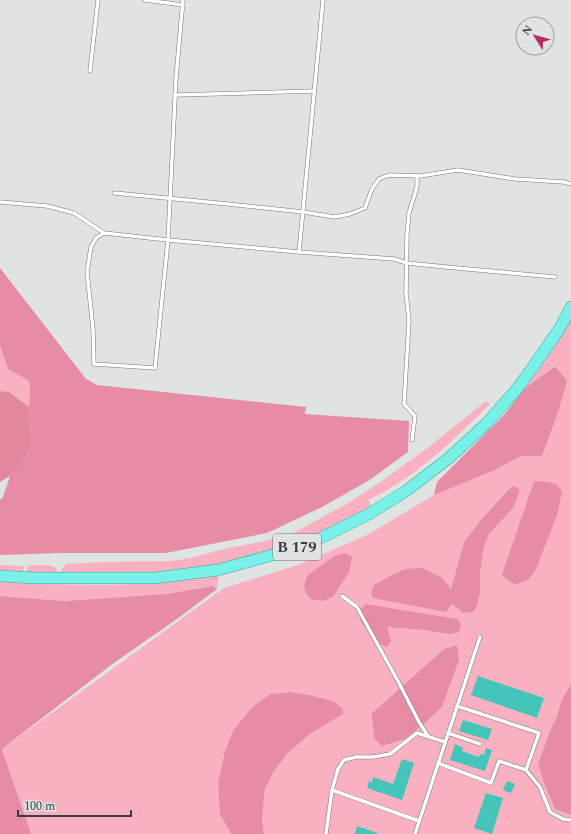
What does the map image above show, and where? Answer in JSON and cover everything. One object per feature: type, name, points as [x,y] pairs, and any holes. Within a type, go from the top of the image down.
[{"type":"main road","name":"B 179","points":[[0,576],[43,578],[155,578],[218,570],[280,553],[323,537],[369,514],[406,491],[449,458],[486,424],[516,390],[533,367],[560,328],[571,307]]},
{"type":"lane","points":[[90,71],[98,0]]},
{"type":"lane","points":[[145,0],[183,5]]},
{"type":"lane","points":[[104,233],[96,238],[91,247],[87,272],[93,329],[94,364],[155,368],[168,240],[175,95],[183,0]]},
{"type":"lane","points":[[299,252],[323,0]]},
{"type":"lane","points":[[175,95],[314,91]]},
{"type":"lane","points":[[114,194],[303,212],[335,217],[350,214],[365,208],[372,189],[378,179],[389,175],[417,176],[458,170],[515,179],[564,182],[571,184]]},
{"type":"lane","points":[[412,440],[415,416],[404,404],[409,320],[406,293],[407,234],[410,213],[417,187],[417,176]]},
{"type":"lane","points":[[0,202],[47,206],[74,213],[104,233],[299,252],[394,259],[407,263],[446,268],[555,277]]},
{"type":"lane","points":[[342,596],[357,607],[428,736]]},
{"type":"lane","points":[[415,834],[480,637]]},
{"type":"lane","points":[[457,706],[539,733],[526,770]]},
{"type":"lane","points":[[326,834],[332,790],[338,769],[344,760],[356,757],[373,757],[390,754],[417,733],[445,742]]},
{"type":"lane","points":[[448,733],[480,744]]},
{"type":"lane","points":[[438,763],[491,783],[499,761],[526,770],[540,787],[550,812],[563,819],[571,820]]},
{"type":"lane","points":[[332,790],[419,821]]},
{"type":"shaded area","points":[[0,268],[86,379],[97,385],[306,407],[305,414],[409,421],[408,452],[368,481],[322,507],[267,533],[166,553],[61,553],[0,555],[0,500],[3,497],[10,476],[18,468],[32,446],[29,381],[8,369],[0,346]]},
{"type":"shaded area","points":[[571,318],[571,684],[562,699],[556,719],[551,728],[538,764],[555,809],[571,815],[571,834],[264,834],[262,819],[265,789],[274,771],[288,753],[310,734],[343,714],[333,701],[291,692],[270,694],[251,708],[233,732],[225,751],[218,783],[220,814],[231,834],[31,834],[2,749],[224,588],[298,565],[369,534],[434,495],[442,480],[469,481],[493,471],[521,456],[542,456],[558,369],[555,365],[524,390],[553,349]],"holes":[[[509,489],[513,508],[489,533],[484,546],[480,574],[480,593],[477,606],[463,613],[452,604],[374,585],[405,569],[451,589],[464,542],[480,521]],[[365,605],[457,619],[461,624],[450,634],[387,627]],[[457,645],[442,707],[405,739],[374,738],[371,714],[444,649]]]},
{"type":"shaded area","points":[[0,346],[8,369],[29,381],[29,407],[9,392],[0,391]]},
{"type":"shaded area","points":[[555,366],[567,381],[558,412],[542,456],[521,456],[493,471],[434,495],[437,482],[504,415],[524,389]]},
{"type":"shaded area","points":[[0,391],[9,392],[29,407],[32,446],[18,468],[10,476],[0,482]]},
{"type":"shaded area","points":[[486,401],[490,404],[433,457],[402,481],[368,500],[372,508],[297,543],[221,564],[147,574],[0,573],[0,565],[23,566],[24,572],[26,572],[28,566],[49,565],[55,568],[57,573],[60,573],[66,564],[171,561],[290,535],[348,503],[382,481],[426,449]]},
{"type":"shaded area","points":[[534,481],[549,482],[557,485],[562,492],[557,515],[536,569],[529,579],[515,585],[502,575]]},
{"type":"shaded area","points":[[515,486],[520,490],[513,508],[489,534],[484,546],[480,574],[480,593],[477,606],[473,612],[463,613],[452,604],[446,612],[373,598],[371,593],[374,585],[405,569],[422,568],[441,577],[451,589],[464,542],[480,521],[509,489]]},
{"type":"shaded area","points":[[345,553],[352,557],[349,572],[333,597],[323,601],[311,599],[306,593],[304,586],[307,576],[334,556]]},
{"type":"shaded area","points":[[219,574],[217,589],[213,586],[166,594],[63,601],[0,596],[0,582],[115,585]]},
{"type":"shaded area","points":[[213,586],[217,589],[111,665],[2,749],[31,834],[0,834],[0,596],[64,601],[166,594]]},
{"type":"shaded area","points":[[365,604],[458,619],[461,624],[459,632],[450,634],[387,627],[391,641],[387,647],[380,644],[361,622],[359,612]]},
{"type":"shaded area","points":[[457,645],[459,660],[442,707],[405,739],[382,746],[374,738],[371,714],[444,649]]},
{"type":"shaded area","points":[[571,684],[571,815],[555,809],[538,764],[551,728],[556,719],[562,699]]},
{"type":"shaded area","points":[[291,692],[333,701],[343,709],[343,714],[310,734],[288,753],[274,771],[265,789],[262,819],[264,834],[231,834],[220,814],[218,783],[225,751],[233,731],[251,708],[270,694]]},
{"type":"building","points":[[478,676],[544,698],[537,718],[471,695]]},
{"type":"building","points":[[463,720],[492,729],[488,740],[459,731]]},
{"type":"building","points":[[455,744],[463,748],[462,751],[479,757],[480,754],[484,755],[486,748],[492,750],[485,771],[450,760]]},
{"type":"building","points":[[402,759],[414,763],[402,800],[367,788],[369,781],[372,782],[373,777],[393,784]]},
{"type":"building","points":[[507,781],[515,784],[511,793],[503,790]]},
{"type":"building","points":[[486,793],[503,798],[492,834],[474,828]]},
{"type":"building","points":[[357,826],[377,833],[377,834],[355,834]]}]
